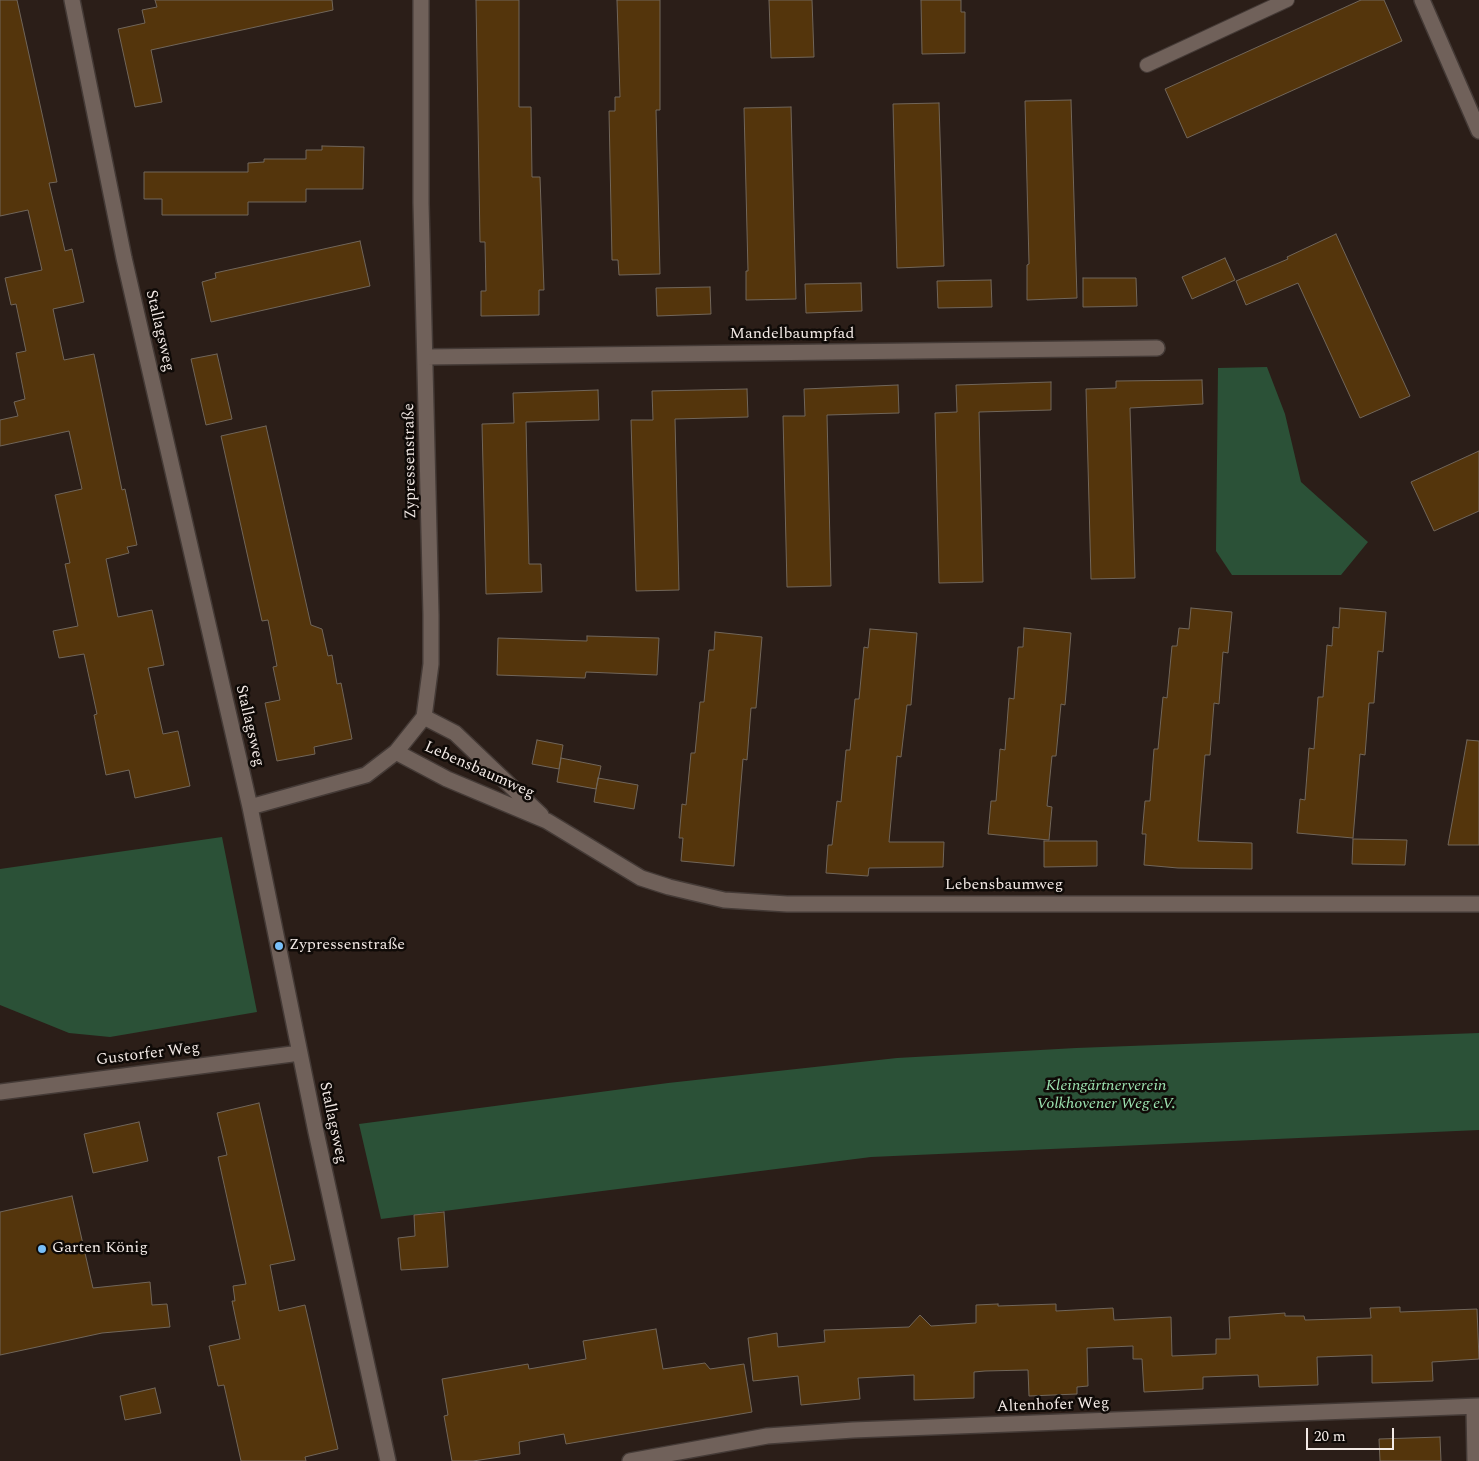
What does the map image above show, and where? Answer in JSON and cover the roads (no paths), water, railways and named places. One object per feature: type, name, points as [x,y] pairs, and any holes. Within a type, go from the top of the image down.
[{"type":"street","name":"Stallagsweg","points":[[72,0],[124,258],[250,807],[300,1053],[388,1461]]},
{"type":"street","name":"Zypressenstraße","points":[[422,0],[421,203],[426,357],[431,664],[424,717]]},
{"type":"street","points":[[1422,0],[1479,131]]},
{"type":"street","name":"Mandelbaumpfad","points":[[426,357],[1157,348]]},
{"type":"street","points":[[250,807],[366,775],[396,752],[424,717]]},
{"type":"street","name":"Lebensbaumweg","points":[[424,717],[455,733],[548,821]]},
{"type":"street","name":"Lebensbaumweg","points":[[396,752],[447,779],[548,821],[641,878],[669,887],[724,900],[787,904],[1479,904]]},
{"type":"street","name":"Gustorfer Weg","points":[[0,1092],[300,1053]]},
{"type":"street","points":[[1475,1461],[1477,1407]]},
{"type":"street","name":"Altenhofer Weg","points":[[630,1461],[767,1436],[853,1430],[1477,1407]]},
{"type":"lane","points":[[1147,65],[1287,0]]},
{"type":"place","name":"Zypressenstraße","points":[[279,946]]},
{"type":"place","name":"Garten König","points":[[42,1249]]},
{"type":"park label","name":"Kleingärtnerverein Volkhovener Weg e.V.","points":[[1106,1096]]}]
